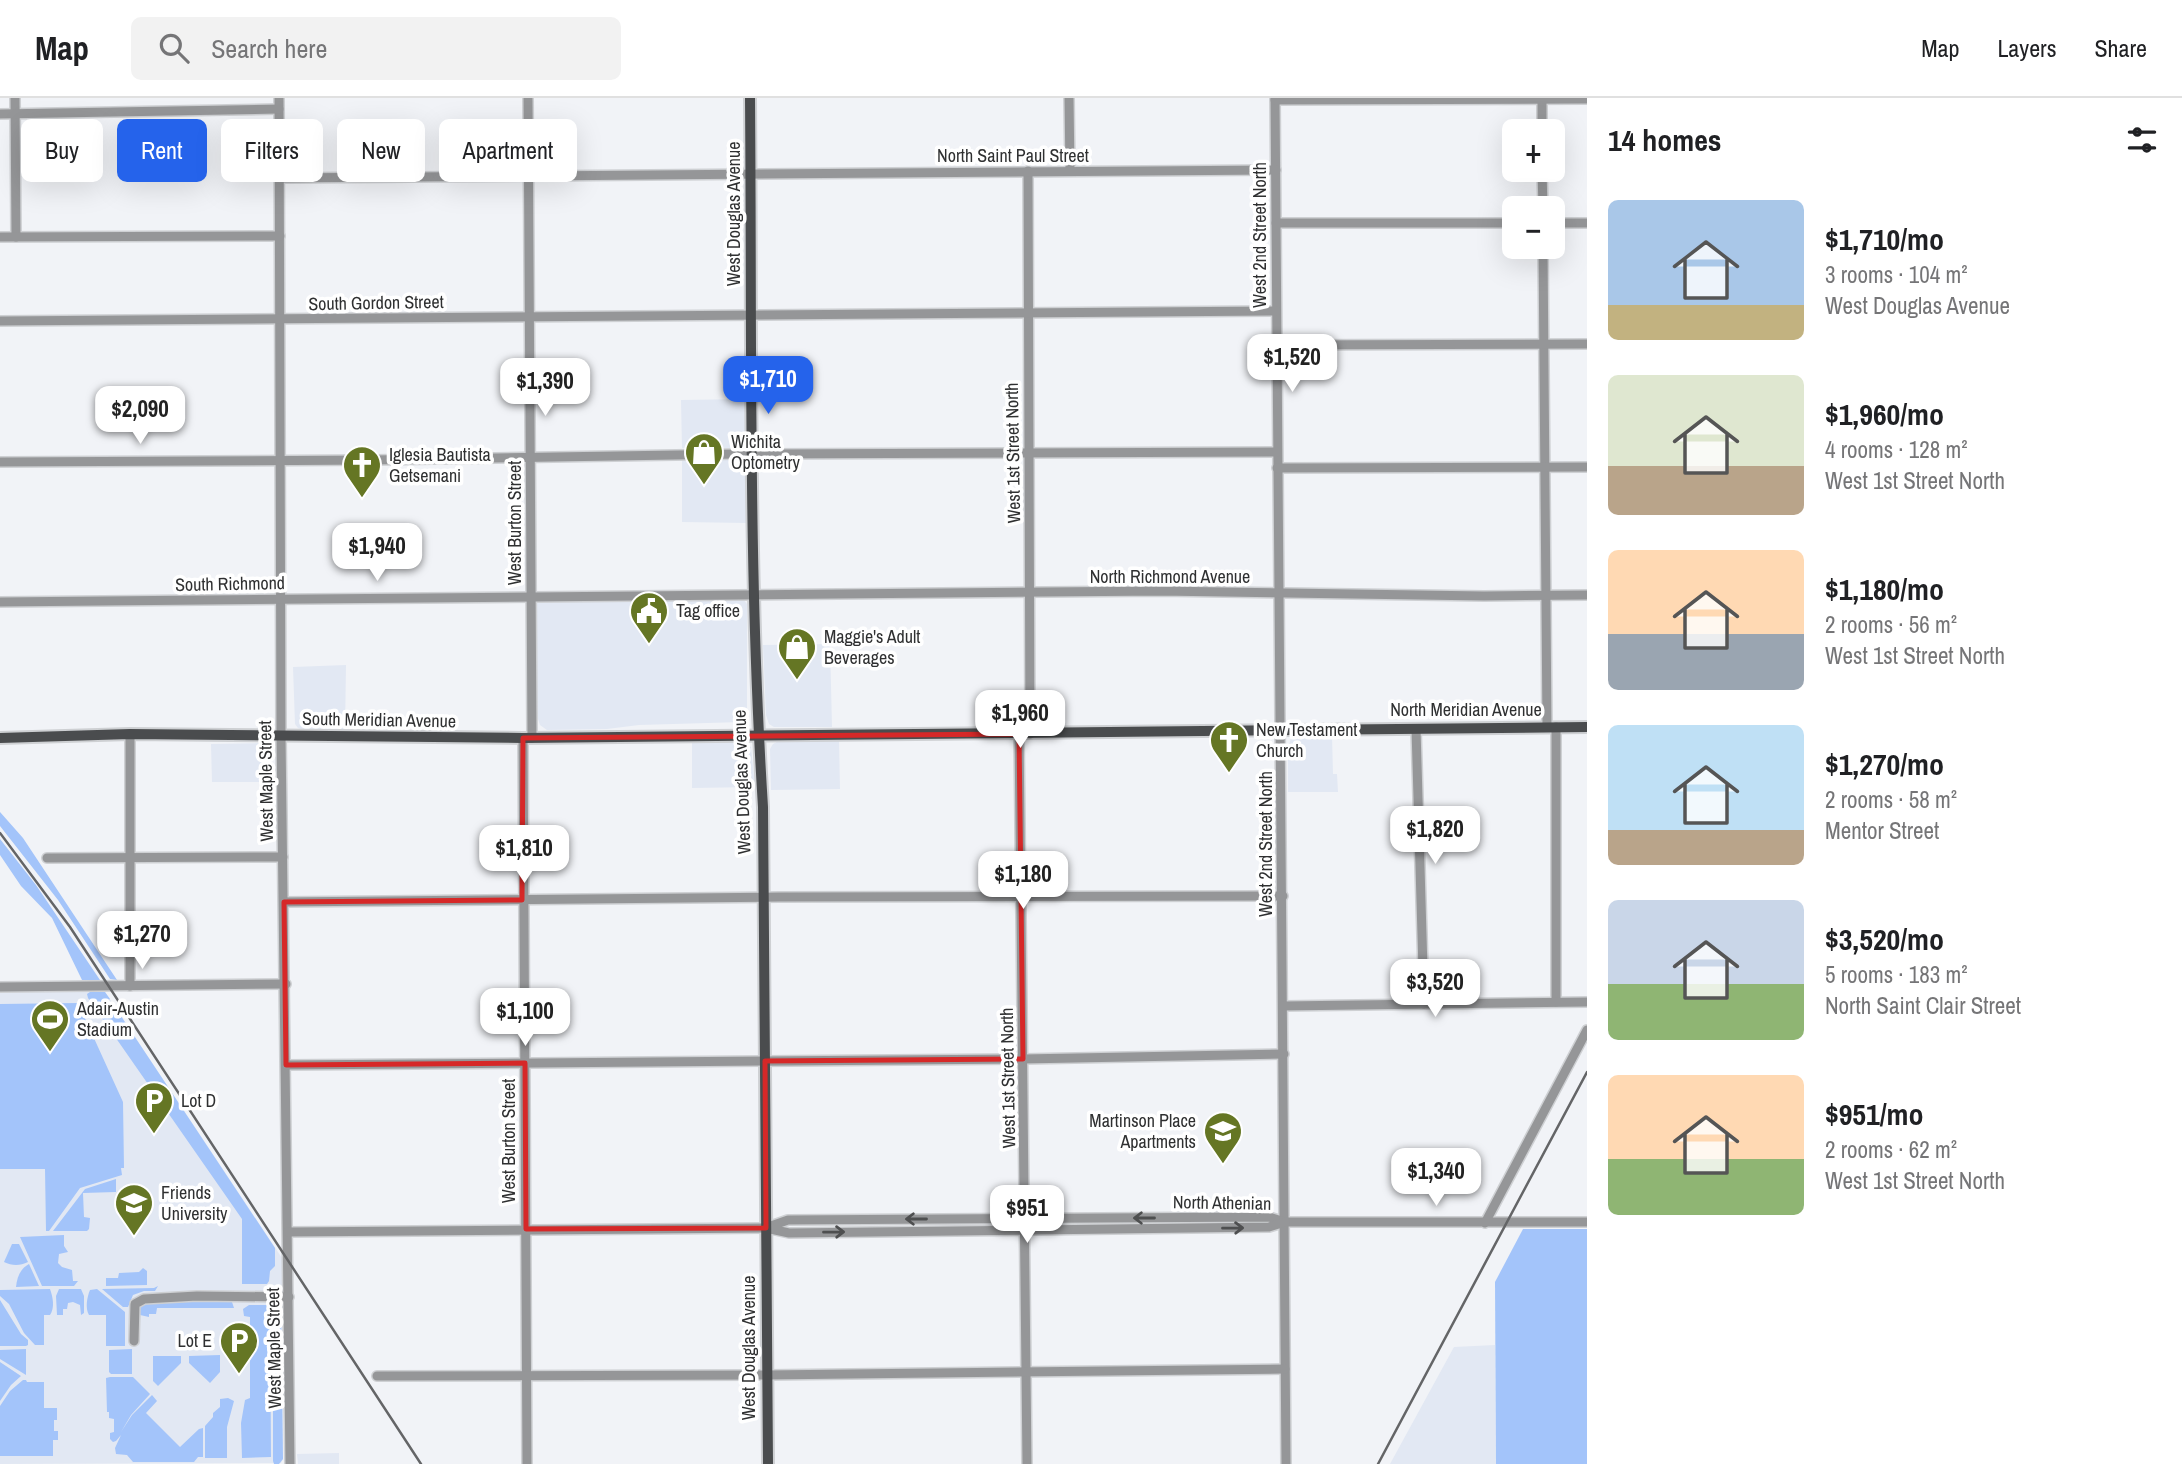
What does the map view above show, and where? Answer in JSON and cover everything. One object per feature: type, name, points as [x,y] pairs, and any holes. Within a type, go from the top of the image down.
[{"type":"main road","name":"West Douglas Avenue","points":[[750,98],[754,593],[763,807],[768,1464]]},
{"type":"main road","name":"North Meridian Avenue","points":[[758,735],[1587,727]]},
{"type":"main road","name":"South Meridian Avenue","points":[[0,738],[130,734],[527,738],[758,735]]},
{"type":"street","points":[[15,98],[16,237]]},
{"type":"street","name":"West Maple Street","points":[[279,98],[279,119]]},
{"type":"street","name":"West Burton Street","points":[[528,98],[528,119]]},
{"type":"street","points":[[1069,98],[1070,171]]},
{"type":"street","points":[[1542,98],[1542,119]]},
{"type":"street","points":[[1275,99],[1587,99]]},
{"type":"street","name":"West 2nd Street North","points":[[1275,99],[1286,1464]]},
{"type":"street","points":[[0,114],[279,109]]},
{"type":"street","name":"North Saint Paul Street","points":[[577,176],[1276,170]]},
{"type":"street","name":"West 1st Street North","points":[[1027,1464],[1022,896],[1024,734],[1030,593],[1028,172]]},
{"type":"street","name":"North Saint Paul Street","points":[[323,178],[439,177]]},
{"type":"street","name":"West Maple Street","points":[[279,182],[281,736],[290,1464]]},
{"type":"street","name":"West Burton Street","points":[[527,1464],[522,900],[531,596],[528,182]]},
{"type":"street","points":[[1276,223],[1502,223]]},
{"type":"street","points":[[1565,223],[1587,223]]},
{"type":"street","points":[[0,237],[280,236]]},
{"type":"street","points":[[1543,259],[1545,595],[1551,727],[1556,1002]]},
{"type":"street","name":"South Gordon Street","points":[[0,321],[1276,311]]},
{"type":"street","points":[[1277,345],[1587,344]]},
{"type":"street","points":[[0,461],[1277,452]]},
{"type":"street","points":[[1277,468],[1587,467]]},
{"type":"street","name":"North Richmond Avenue","points":[[754,593],[1161,591],[1587,595]]},
{"type":"street","name":"South Richmond","points":[[0,601],[754,593]]},
{"type":"street","points":[[1416,729],[1423,1004]]},
{"type":"street","points":[[130,734],[130,986]]},
{"type":"street","points":[[47,858],[283,858]]},
{"type":"street","points":[[284,902],[1022,896],[1283,897]]},
{"type":"street","points":[[0,987],[285,984]]},
{"type":"street","points":[[1283,1006],[1587,1002]]},
{"type":"street","points":[[1485,1223],[1587,1030]]},
{"type":"street","points":[[286,1065],[1024,1059],[1284,1054]]},
{"type":"street","name":"North Athenian","points":[[766,1228],[788,1220],[1269,1217],[1285,1222]]},
{"type":"street","points":[[1285,1222],[1587,1222]]},
{"type":"street","name":"North Athenian","points":[[766,1228],[789,1233],[1269,1227],[1285,1222]]},
{"type":"street","points":[[288,1232],[766,1228]]},
{"type":"street","points":[[134,1341],[135,1304],[144,1299],[197,1296],[289,1297]]},
{"type":"street","points":[[377,1376],[1285,1369]]},
{"type":"highlighted area","points":[[1019,734],[1023,1059],[765,1061],[766,1228],[526,1229],[525,1063],[286,1065],[284,902],[522,900],[523,738]]},
{"type":"shaded area","points":[[746,399],[745,448],[682,448],[681,400]]},
{"type":"shaded area","points":[[742,459],[746,463],[747,523],[682,522],[682,460]]},
{"type":"shaded area","points":[[742,598],[747,604],[747,713],[742,722],[547,730],[540,725],[537,716],[538,601]]},
{"type":"shaded area","points":[[830,644],[832,727],[774,727],[769,724],[766,715],[763,645]]},
{"type":"shaded area","points":[[346,665],[345,729],[307,731],[298,728],[295,724],[293,667]]},
{"type":"shaded area","points":[[1332,736],[1333,774],[1337,774],[1338,792],[1288,792],[1288,749],[1291,738]]},
{"type":"shaded area","points":[[839,740],[840,789],[771,790],[770,749],[773,744],[779,741]]},
{"type":"shaded area","points":[[692,742],[748,744],[751,747],[755,787],[692,788]]},
{"type":"shaded area","points":[[267,743],[272,749],[272,782],[212,782],[211,744]]},
{"type":"shaded area","points":[[0,812],[23,838],[117,980],[110,979],[58,900],[0,826]]},
{"type":"shaded area","points":[[0,839],[36,885],[100,980],[82,980],[52,918],[21,886],[0,855]]},
{"type":"shaded area","name":"Friends University","points":[[0,992],[105,992],[282,1258],[281,1463],[0,1464]]},
{"type":"shaded area","points":[[105,992],[110,999],[105,1002],[106,1008],[110,1010],[115,1007],[275,1248],[275,1266],[270,1271],[267,1284],[242,1284],[242,1219],[88,998],[87,994]]},
{"type":"shaded area","name":"Adair-Austin Stadium","points":[[78,1003],[123,1102],[124,1168],[121,1168],[122,1175],[80,1188],[49,1231],[46,1231],[45,1169],[0,1169],[0,1004]]},
{"type":"shaded area","points":[[116,1179],[116,1192],[83,1193],[84,1217],[90,1218],[87,1231],[53,1231],[85,1189]]},
{"type":"shaded area","points":[[1523,1229],[1587,1229],[1587,1464],[1496,1464],[1495,1282]]},
{"type":"shaded area","points":[[64,1235],[64,1246],[68,1252],[59,1254],[58,1263],[72,1270],[73,1281],[78,1281],[74,1286],[42,1286],[20,1237]]},
{"type":"shaded area","points":[[12,1244],[19,1244],[28,1262],[16,1265],[4,1262]]},
{"type":"shaded area","points":[[29,1264],[39,1286],[16,1287],[19,1274]]},
{"type":"shaded area","points":[[143,1268],[147,1271],[147,1285],[106,1286],[106,1278],[118,1278],[119,1273],[139,1272]]},
{"type":"shaded area","points":[[158,1286],[155,1291],[133,1295],[128,1307],[123,1307],[102,1289],[154,1288]]},
{"type":"shaded area","points":[[50,1289],[53,1306],[50,1315],[44,1315],[44,1345],[35,1345],[24,1333],[9,1304],[0,1296],[0,1290]]},
{"type":"shaded area","points":[[59,1289],[81,1289],[84,1296],[84,1313],[81,1315],[80,1305],[73,1302],[68,1303],[67,1309],[63,1309],[63,1315],[57,1315],[56,1296]]},
{"type":"shaded area","points":[[97,1289],[125,1312],[125,1346],[106,1346],[106,1315],[89,1315],[87,1299],[90,1290]]},
{"type":"shaded area","points":[[0,1300],[21,1334],[28,1340],[28,1345],[0,1346]]},
{"type":"shaded area","points":[[144,1302],[232,1302],[234,1308],[157,1308],[156,1314],[149,1314],[149,1317],[140,1315],[139,1307]]},
{"type":"shaded area","points":[[249,1305],[270,1305],[271,1457],[242,1458],[241,1423],[245,1400],[250,1398],[250,1317],[244,1316],[243,1309]]},
{"type":"shaded area","points":[[273,1305],[280,1306],[281,1309],[283,1459],[279,1464],[274,1464],[273,1461]]},
{"type":"shaded area","points":[[1495,1345],[1496,1464],[1390,1464],[1454,1347]]},
{"type":"shaded area","points":[[26,1349],[26,1375],[0,1359],[0,1350]]},
{"type":"shaded area","points":[[132,1349],[132,1374],[111,1374],[109,1350]]},
{"type":"shaded area","points":[[220,1355],[220,1372],[210,1383],[189,1363],[189,1356]]},
{"type":"shaded area","points":[[153,1356],[181,1356],[181,1363],[158,1386],[153,1381]]},
{"type":"shaded area","points":[[0,1362],[21,1376],[0,1401]]},
{"type":"shaded area","points":[[133,1377],[150,1394],[131,1415],[121,1432],[132,1415],[152,1395],[157,1401],[146,1413],[180,1447],[203,1428],[203,1457],[198,1457],[194,1462],[133,1462],[127,1455],[116,1454],[115,1448],[121,1435],[116,1441],[110,1439],[110,1433],[114,1432],[114,1419],[109,1418],[107,1412],[106,1378]]},
{"type":"shaded area","points":[[23,1380],[44,1382],[44,1408],[57,1408],[54,1431],[58,1431],[58,1440],[53,1440],[53,1456],[0,1456],[0,1406],[10,1391]]},
{"type":"shaded area","points":[[228,1398],[234,1401],[227,1427],[227,1458],[205,1458],[205,1426],[220,1407],[220,1399]]},
{"type":"shaded area","points":[[339,1453],[339,1464],[298,1464],[297,1454]]},
{"type":"railway","points":[[0,833],[70,927],[421,1464]]},
{"type":"railway","points":[[1378,1464],[1587,1072]]},
{"type":"place","name":"Wichita Optometry","points":[[704,486]]},
{"type":"place","name":"Iglesia Bautista Getsemani","points":[[362,499]]},
{"type":"place","name":"Tag office","points":[[649,645]]},
{"type":"place","name":"Maggie's Adult Beverages","points":[[797,681]]},
{"type":"place","name":"New Testament Church","points":[[1229,774]]},
{"type":"place","name":"Adair-Austin Stadium","points":[[50,1053]]},
{"type":"place","name":"Lot D","points":[[154,1135]]},
{"type":"place","name":"Martinson Place Apartments","points":[[1223,1165]]},
{"type":"place","name":"Friends University","points":[[134,1237]]},
{"type":"place","name":"Lot E","points":[[239,1375]]}]
